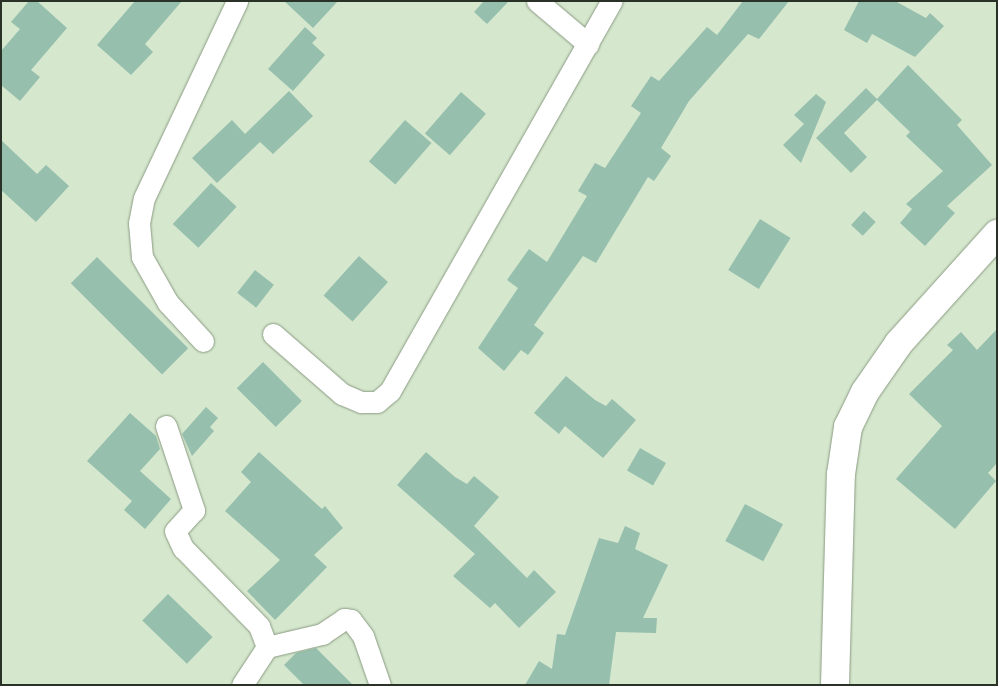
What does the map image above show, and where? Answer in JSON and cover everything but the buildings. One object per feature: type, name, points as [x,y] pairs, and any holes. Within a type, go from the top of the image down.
[{"type":"street","points":[[203,341],[168,303],[142,257],[139,223],[144,198],[237,1]]},
{"type":"street","points":[[537,1],[588,44]]},
{"type":"street","points":[[273,334],[342,394],[361,402],[377,402],[390,390],[612,1]]},
{"type":"street","points":[[835,685],[840,474],[848,427],[865,392],[900,343],[997,234]]},
{"type":"street","points":[[166,426],[194,510],[176,531],[179,540],[259,626],[267,646]]},
{"type":"street","points":[[242,685],[267,646],[322,634],[344,619],[351,620],[363,636],[380,685]]}]
